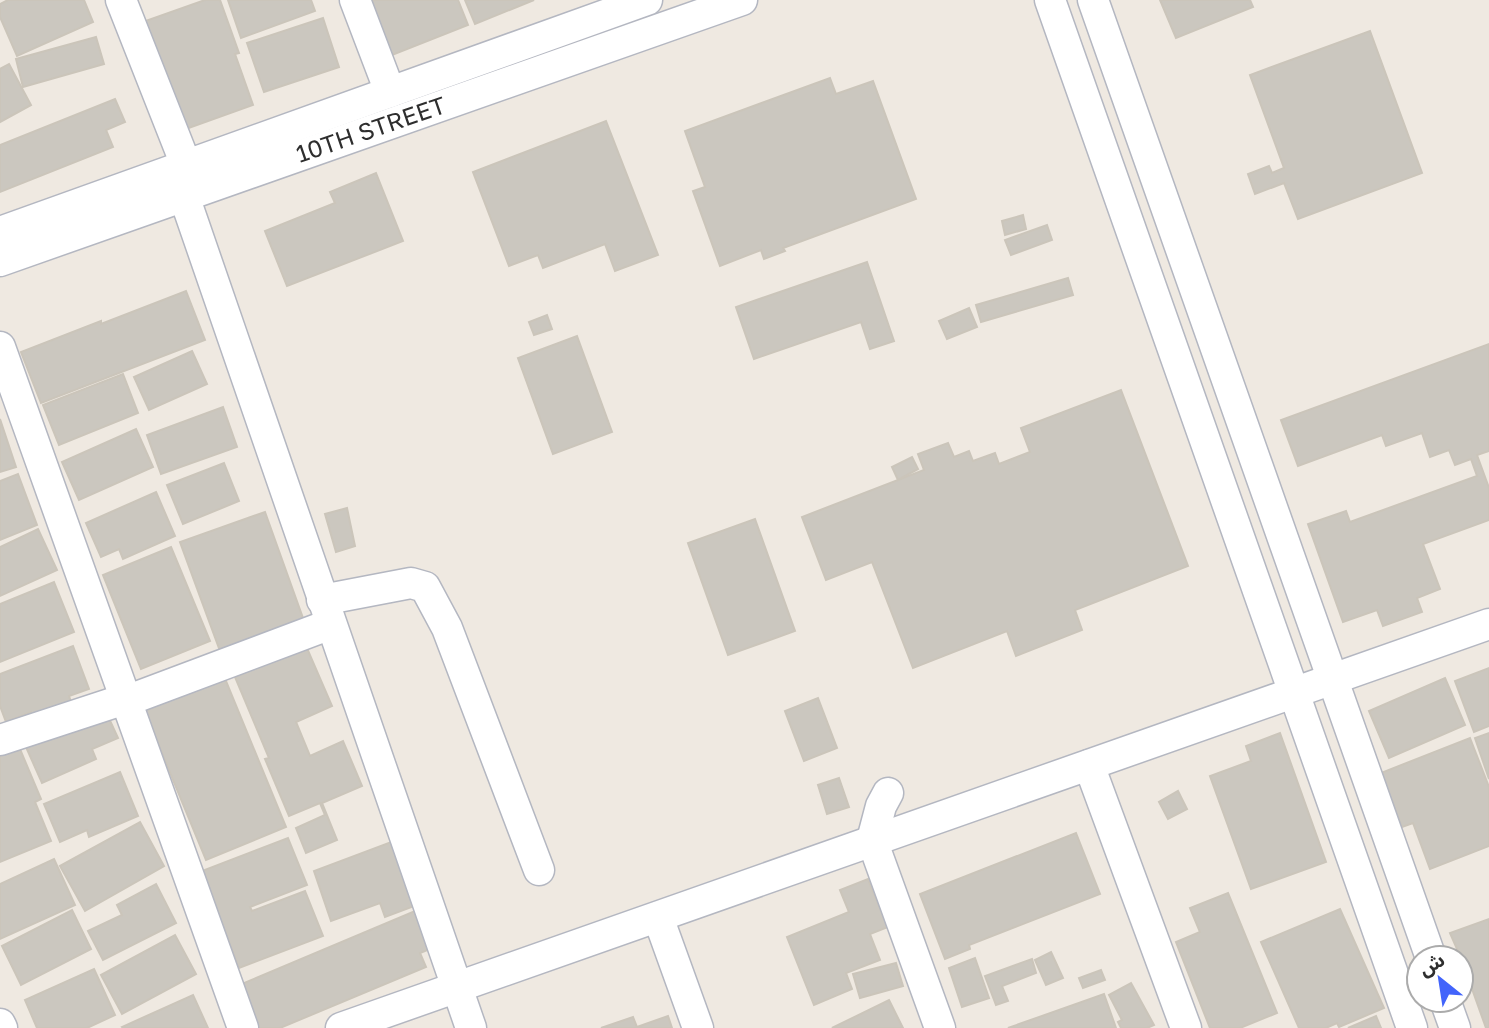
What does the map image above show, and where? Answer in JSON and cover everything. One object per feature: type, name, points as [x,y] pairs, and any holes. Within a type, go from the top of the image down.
[{"type":"street","points":[[121,0],[186,165]]},
{"type":"street","points":[[355,0],[390,92]]},
{"type":"street","name":"10TH STREET","points":[[0,233],[390,92],[595,9],[647,0]]},
{"type":"street","name":"10TH STREET","points":[[0,261],[743,0]]},
{"type":"street","points":[[1050,0],[1412,1028]]},
{"type":"street","points":[[1093,0],[1425,944]]},
{"type":"street","points":[[184,196],[471,1028]]},
{"type":"street","points":[[0,347],[243,1028]]},
{"type":"street","points":[[0,740],[126,700],[326,612],[411,583],[425,587],[447,628],[539,870]]},
{"type":"street","points":[[341,1028],[1489,624]]},
{"type":"street","points":[[1089,765],[1185,1028]]},
{"type":"street","points":[[888,793],[881,806],[872,840],[940,1028]]},
{"type":"street","points":[[658,917],[698,1028]]},
{"type":"building","points":[[8,0],[84,0],[93,22],[17,56],[0,17],[0,4]]},
{"type":"building","points":[[205,0],[220,0],[239,53],[235,54],[253,105],[172,134],[134,25]]},
{"type":"building","points":[[228,0],[311,0],[315,11],[241,38]]},
{"type":"building","points":[[374,0],[458,0],[468,25],[387,57],[365,3]]},
{"type":"building","points":[[465,0],[534,0],[475,24]]},
{"type":"building","points":[[1160,0],[1250,0],[1253,7],[1176,38]]},
{"type":"building","points":[[323,18],[339,67],[264,92],[247,43]]},
{"type":"building","points":[[1370,31],[1422,173],[1298,219],[1284,183],[1255,194],[1248,174],[1269,166],[1272,173],[1284,168],[1250,75]]},
{"type":"building","points":[[96,37],[104,64],[23,87],[16,59]]},
{"type":"building","points":[[9,64],[31,105],[0,122],[0,69]]},
{"type":"building","points":[[830,78],[836,94],[873,81],[916,199],[783,248],[785,251],[764,259],[761,250],[720,266],[693,191],[705,187],[685,131]]},
{"type":"building","points":[[115,99],[125,122],[106,130],[113,147],[0,192],[0,145]]},
{"type":"building","points":[[606,121],[658,255],[615,271],[605,244],[543,268],[538,255],[509,266],[473,172]]},
{"type":"building","points":[[376,173],[403,241],[287,286],[265,231],[335,203],[330,192]]},
{"type":"building","points":[[1023,215],[1026,229],[1005,235],[1002,221]]},
{"type":"building","points":[[1047,225],[1052,240],[1011,255],[1005,240]]},
{"type":"building","points":[[867,262],[894,341],[870,349],[861,322],[754,359],[736,307]]},
{"type":"building","points":[[1068,278],[1073,295],[981,322],[976,305]]},
{"type":"building","points":[[186,291],[205,340],[41,403],[21,352]]},
{"type":"building","points":[[969,308],[977,327],[947,339],[939,321]]},
{"type":"building","points":[[547,315],[552,329],[534,335],[529,322]]},
{"type":"building","points":[[577,336],[612,432],[553,454],[518,358]]},
{"type":"building","points":[[1489,344],[1489,451],[1477,455],[1489,488],[1489,520],[1423,544],[1440,589],[1417,598],[1422,612],[1383,626],[1377,610],[1343,622],[1308,524],[1346,511],[1350,522],[1477,476],[1471,459],[1455,465],[1449,450],[1430,457],[1422,433],[1386,446],[1382,435],[1298,466],[1281,420]]},
{"type":"building","points":[[192,351],[207,384],[149,410],[134,377]]},
{"type":"building","points":[[123,374],[138,413],[59,445],[43,405]]},
{"type":"building","points":[[1121,390],[1188,566],[1075,610],[1082,630],[1016,656],[1007,631],[913,668],[872,562],[826,580],[802,517],[924,470],[918,454],[948,443],[954,457],[969,451],[973,461],[995,453],[999,464],[1030,452],[1021,428]]},
{"type":"building","points":[[223,407],[237,447],[161,474],[147,435]]},
{"type":"building","points":[[0,419],[16,467],[0,472]]},
{"type":"building","points":[[136,429],[153,467],[79,500],[62,462]]},
{"type":"building","points":[[912,457],[918,469],[898,480],[892,467]]},
{"type":"building","points":[[224,463],[239,501],[183,524],[167,485]]},
{"type":"building","points":[[18,474],[37,525],[0,540],[0,481]]},
{"type":"building","points":[[156,492],[175,536],[123,559],[119,549],[101,557],[86,523]]},
{"type":"building","points":[[347,508],[355,546],[336,552],[325,514]]},
{"type":"building","points":[[265,512],[304,621],[220,651],[180,542]]},
{"type":"building","points":[[755,519],[795,631],[728,655],[688,543]]},
{"type":"building","points":[[38,529],[57,570],[0,596],[0,547]]},
{"type":"building","points":[[171,547],[210,641],[141,669],[103,575]]},
{"type":"building","points":[[54,582],[74,632],[0,662],[0,604]]},
{"type":"building","points":[[73,646],[89,689],[69,696],[72,705],[34,720],[31,712],[6,722],[0,706],[0,674]]},
{"type":"building","points":[[306,646],[332,706],[296,722],[310,756],[343,741],[362,786],[322,803],[337,840],[306,853],[296,828],[325,815],[320,803],[289,816],[265,759],[269,758],[235,677]]},
{"type":"building","points":[[1489,668],[1489,726],[1474,732],[1455,681]]},
{"type":"building","points":[[221,669],[286,827],[206,860],[141,702]]},
{"type":"building","points":[[1445,678],[1465,725],[1389,758],[1369,711]]},
{"type":"building","points":[[818,698],[837,748],[804,761],[785,711]]},
{"type":"building","points":[[106,712],[118,738],[92,749],[96,759],[42,783],[26,747]]},
{"type":"building","points":[[1280,733],[1326,862],[1251,889],[1210,776],[1251,761],[1246,746]]},
{"type":"building","points":[[1489,733],[1489,779],[1475,738]]},
{"type":"building","points":[[1470,738],[1489,787],[1489,846],[1430,869],[1413,823],[1402,827],[1381,773]]},
{"type":"building","points":[[17,742],[41,799],[35,802],[51,841],[0,862],[0,749]]},
{"type":"building","points":[[120,772],[138,816],[89,837],[87,830],[60,842],[44,804]]},
{"type":"building","points":[[839,778],[849,807],[827,814],[818,785]]},
{"type":"building","points":[[1178,791],[1187,809],[1168,819],[1159,802]]},
{"type":"building","points":[[140,822],[164,866],[85,911],[60,866]]},
{"type":"building","points":[[1076,833],[1100,894],[969,945],[970,949],[945,959],[920,894]]},
{"type":"building","points":[[288,838],[307,885],[250,907],[252,911],[305,891],[323,936],[239,968],[202,871]]},
{"type":"building","points":[[394,841],[417,905],[385,917],[380,903],[331,921],[314,871]]},
{"type":"building","points":[[54,859],[75,905],[0,939],[0,884]]},
{"type":"building","points":[[868,879],[888,927],[870,934],[880,960],[846,973],[852,989],[814,1005],[787,937],[849,912],[840,890]]},
{"type":"building","points":[[156,884],[176,923],[103,960],[88,931],[122,915],[117,905]]},
{"type":"building","points":[[1228,893],[1277,1013],[1240,1028],[1210,1028],[1176,942],[1200,932],[1190,908]]},
{"type":"building","points":[[1340,909],[1384,1008],[1339,1027],[1337,1023],[1326,1028],[1299,1028],[1261,942]]},
{"type":"building","points":[[72,910],[91,949],[21,985],[2,946]]},
{"type":"building","points":[[415,911],[430,949],[420,953],[426,967],[280,1028],[255,1028],[237,986]]},
{"type":"building","points":[[1489,919],[1489,1028],[1486,1028],[1475,997],[1475,944],[1455,944],[1450,933]]},
{"type":"building","points":[[175,935],[196,974],[122,1014],[101,975]]},
{"type":"building","points":[[1051,952],[1063,978],[1046,985],[1035,960]]},
{"type":"building","points":[[975,958],[989,998],[962,1007],[949,968]]},
{"type":"building","points":[[1032,959],[1036,973],[1002,986],[1008,1001],[996,1005],[985,976]]},
{"type":"building","points":[[896,963],[903,986],[860,998],[853,974]]},
{"type":"building","points":[[94,969],[115,1015],[87,1028],[37,1028],[25,1000]]},
{"type":"building","points":[[1101,970],[1105,980],[1083,988],[1079,978]]},
{"type":"building","points":[[1131,983],[1154,1025],[1147,1028],[1121,1028],[1118,1022],[1122,1020],[1109,995]]},
{"type":"building","points":[[1104,994],[1116,1028],[1008,1028]]},
{"type":"building","points":[[193,995],[208,1028],[122,1027]]},
{"type":"building","points":[[889,1000],[903,1028],[832,1028]]},
{"type":"building","points":[[668,1016],[672,1028],[601,1028],[633,1017],[637,1027]]},
{"type":"building","points":[[1376,1016],[1381,1028],[1348,1028]]}]
